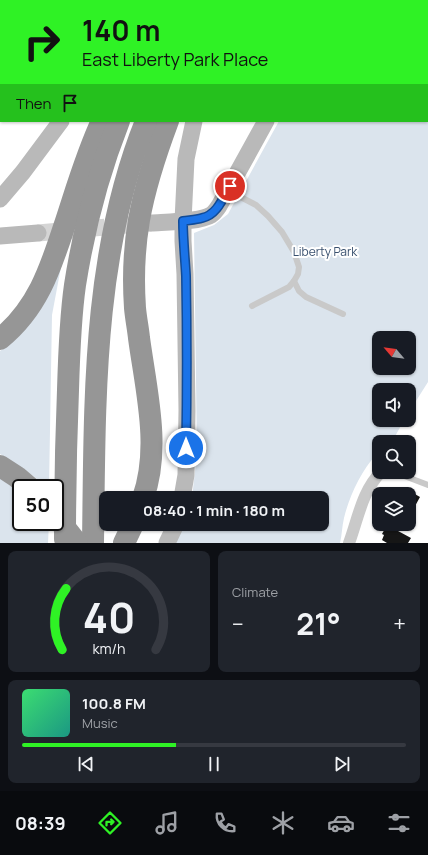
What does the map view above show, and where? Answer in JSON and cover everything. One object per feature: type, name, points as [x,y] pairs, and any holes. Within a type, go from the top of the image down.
[{"type":"highway","points":[[0,339],[18,323],[28,310],[48,274],[92,142],[102,122]]},
{"type":"highway","points":[[65,543],[65,463],[70,331],[75,286],[88,218],[103,166],[119,122]]},
{"type":"highway","points":[[93,543],[95,413],[100,324],[112,239],[125,184],[146,122]]},
{"type":"highway","points":[[145,491],[152,457],[152,432],[135,314],[134,284],[136,246],[139,221],[149,179],[168,122]]},
{"type":"highway","points":[[0,466],[19,479]]},
{"type":"highway","points":[[64,526],[77,543]]},
{"type":"highway","points":[[124,543],[130,531]]},
{"type":"main road","points":[[0,199],[23,172],[60,122]]},
{"type":"main road","points":[[183,491],[186,475],[187,439],[186,274],[183,221],[186,159],[194,122]]},
{"type":"main road","points":[[151,223],[183,221],[203,218],[211,215],[219,206],[265,122]]},
{"type":"main road","points":[[0,236],[38,233]]},
{"type":"main road","points":[[167,543],[173,531]]},
{"type":"street","points":[[349,543],[363,500],[374,479]]},
{"type":"lane","points":[[228,190],[256,205],[268,216],[282,232],[294,252],[299,267],[298,274],[289,287],[252,306]]},
{"type":"lane","points":[[294,281],[299,291],[306,297],[344,314]]},
{"type":"lane","points":[[414,479],[428,484]]},
{"type":"green space","name":"Liberty Park","points":[[278,122],[428,122],[428,382],[416,401],[416,383],[372,383],[372,427],[400,427],[396,435],[372,435],[372,460],[365,469],[352,493],[343,521],[340,543],[176,543],[180,531],[329,531],[329,491],[193,491],[197,453],[194,233],[214,225],[228,214]]},
{"type":"green space","points":[[61,267],[52,315],[49,479],[37,479],[0,454],[0,351],[18,336]]},
{"type":"green space","points":[[0,478],[12,487],[12,531],[49,531],[48,543],[0,543]]},
{"type":"building","points":[[416,495],[420,497],[416,504]]},
{"type":"building","points":[[384,531],[398,531],[411,538],[408,543],[387,543],[382,540],[384,535],[382,534]]},
{"type":"tunnel","points":[[38,233],[151,223]]},
{"type":"route","points":[[186,448],[186,274],[183,221],[203,218],[211,215],[219,206],[230,186]]}]
